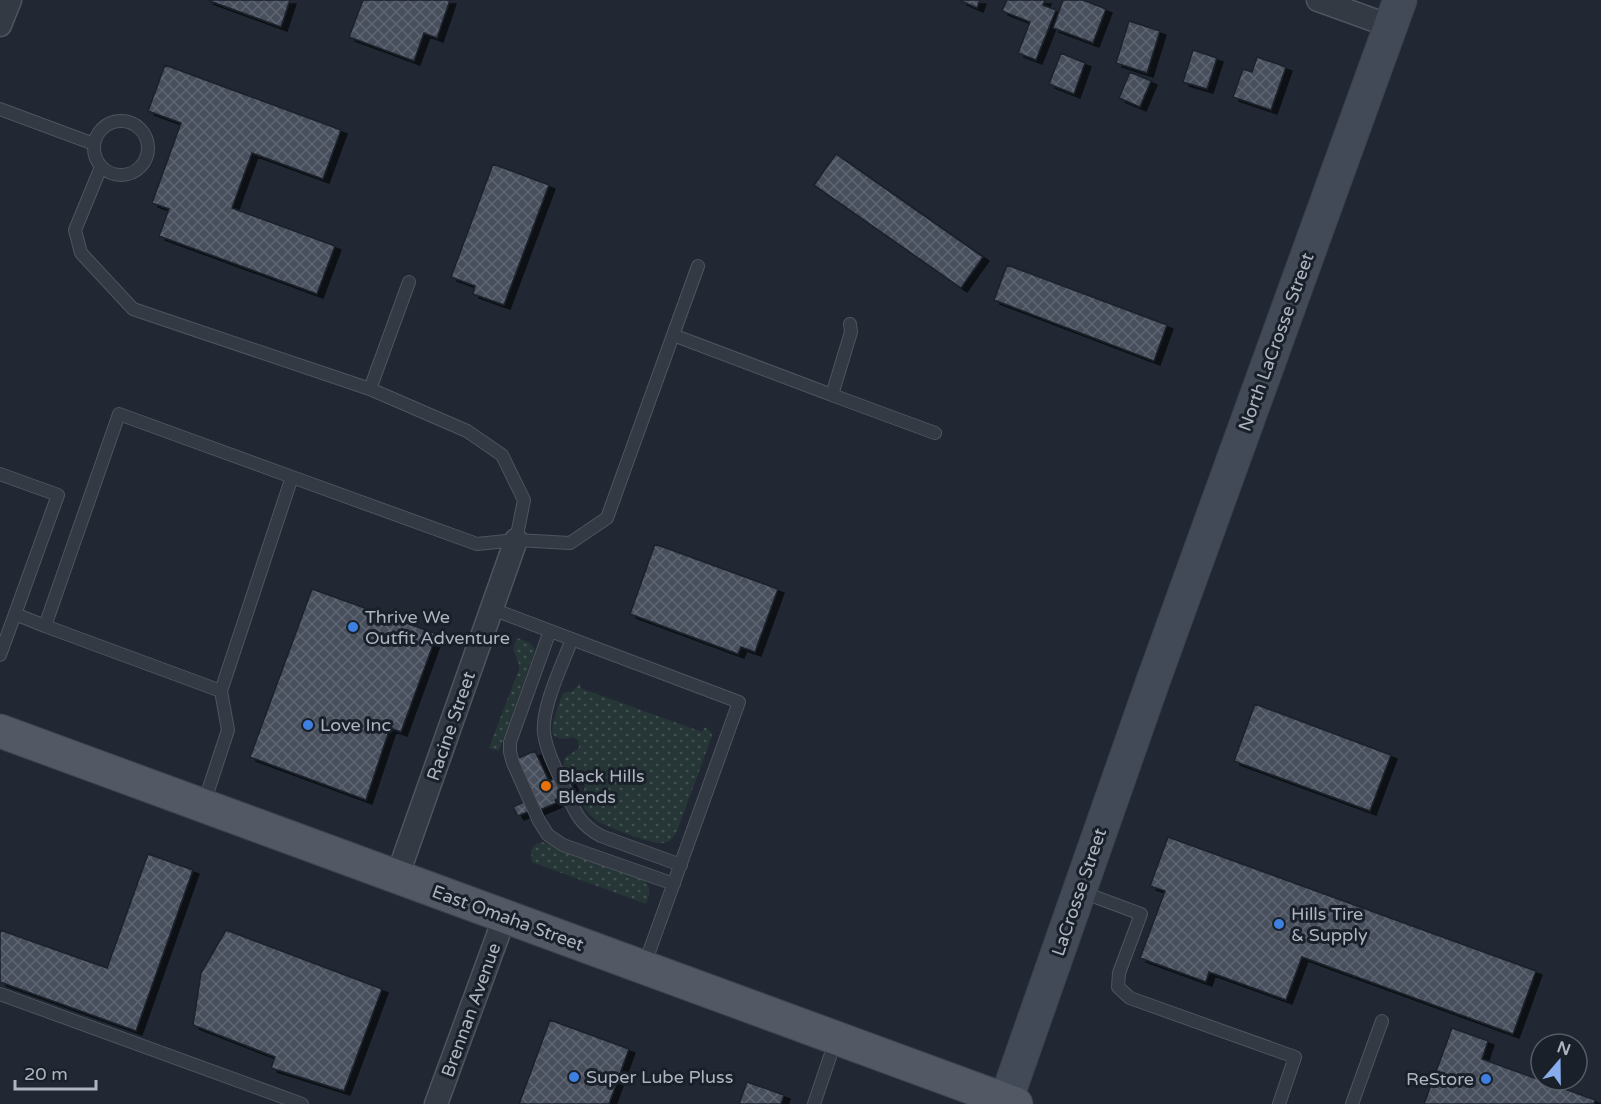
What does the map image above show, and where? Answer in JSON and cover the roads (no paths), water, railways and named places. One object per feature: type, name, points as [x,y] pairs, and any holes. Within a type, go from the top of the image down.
[{"type":"main road","name":"North LaCrosse Street","points":[[1152,684],[1395,13]]},
{"type":"main road","name":"LaCrosse Street","points":[[1011,1102],[1079,891],[1152,684]]},
{"type":"main road","name":"East Omaha Street","points":[[0,731],[1011,1102]]},
{"type":"street","points":[[0,25],[10,0]]},
{"type":"street","points":[[1318,0],[1395,13]]},
{"type":"street","name":"Racine Street","points":[[397,877],[516,540]]},
{"type":"street","name":"Brennan Avenue","points":[[436,1104],[505,916]]},
{"type":"lane","points":[[0,109],[94,144]]},
{"type":"lane","points":[[117,120],[127,120],[142,130],[149,147],[143,165],[136,171],[119,175],[101,167],[94,153],[94,144],[101,129],[117,120]]},
{"type":"lane","points":[[101,167],[75,230],[81,253],[134,309],[370,390],[467,431],[502,454],[524,500],[516,540]]},
{"type":"lane","points":[[45,626],[119,414],[477,544],[516,540],[570,543],[607,518],[698,266]]},
{"type":"lane","points":[[370,390],[409,282]]},
{"type":"lane","points":[[832,394],[851,332],[850,324]]},
{"type":"lane","points":[[673,335],[935,433]]},
{"type":"lane","points":[[0,474],[58,495],[15,614],[4,632],[0,655]]},
{"type":"lane","points":[[203,806],[228,730],[221,692],[292,477]]},
{"type":"lane","points":[[492,609],[739,702],[643,967]]},
{"type":"lane","points":[[15,614],[221,692]]},
{"type":"lane","points":[[550,631],[510,742],[513,764],[539,821],[548,835],[563,845],[674,884]]},
{"type":"lane","points":[[572,639],[546,710],[544,730],[548,752],[574,809],[582,823],[591,831],[681,865]]},
{"type":"lane","points":[[1079,891],[1141,914],[1119,973],[1118,987],[1130,998],[1295,1057],[1279,1104]]},
{"type":"lane","points":[[0,994],[302,1104]]},
{"type":"lane","points":[[1353,1104],[1382,1021]]},
{"type":"lane","points":[[813,1104],[837,1038]]},
{"type":"place","name":"Thrive We Outfit Adventure","points":[[353,627]]},
{"type":"place","name":"Love Inc","points":[[308,725]]},
{"type":"place","name":"Black Hills Blends","points":[[546,786]]},
{"type":"place","name":"Hills Tire & Supply","points":[[1279,924]]},
{"type":"place","name":"Super Lube Pluss","points":[[574,1077]]},
{"type":"place","name":"ReStore","points":[[1486,1079]]}]
